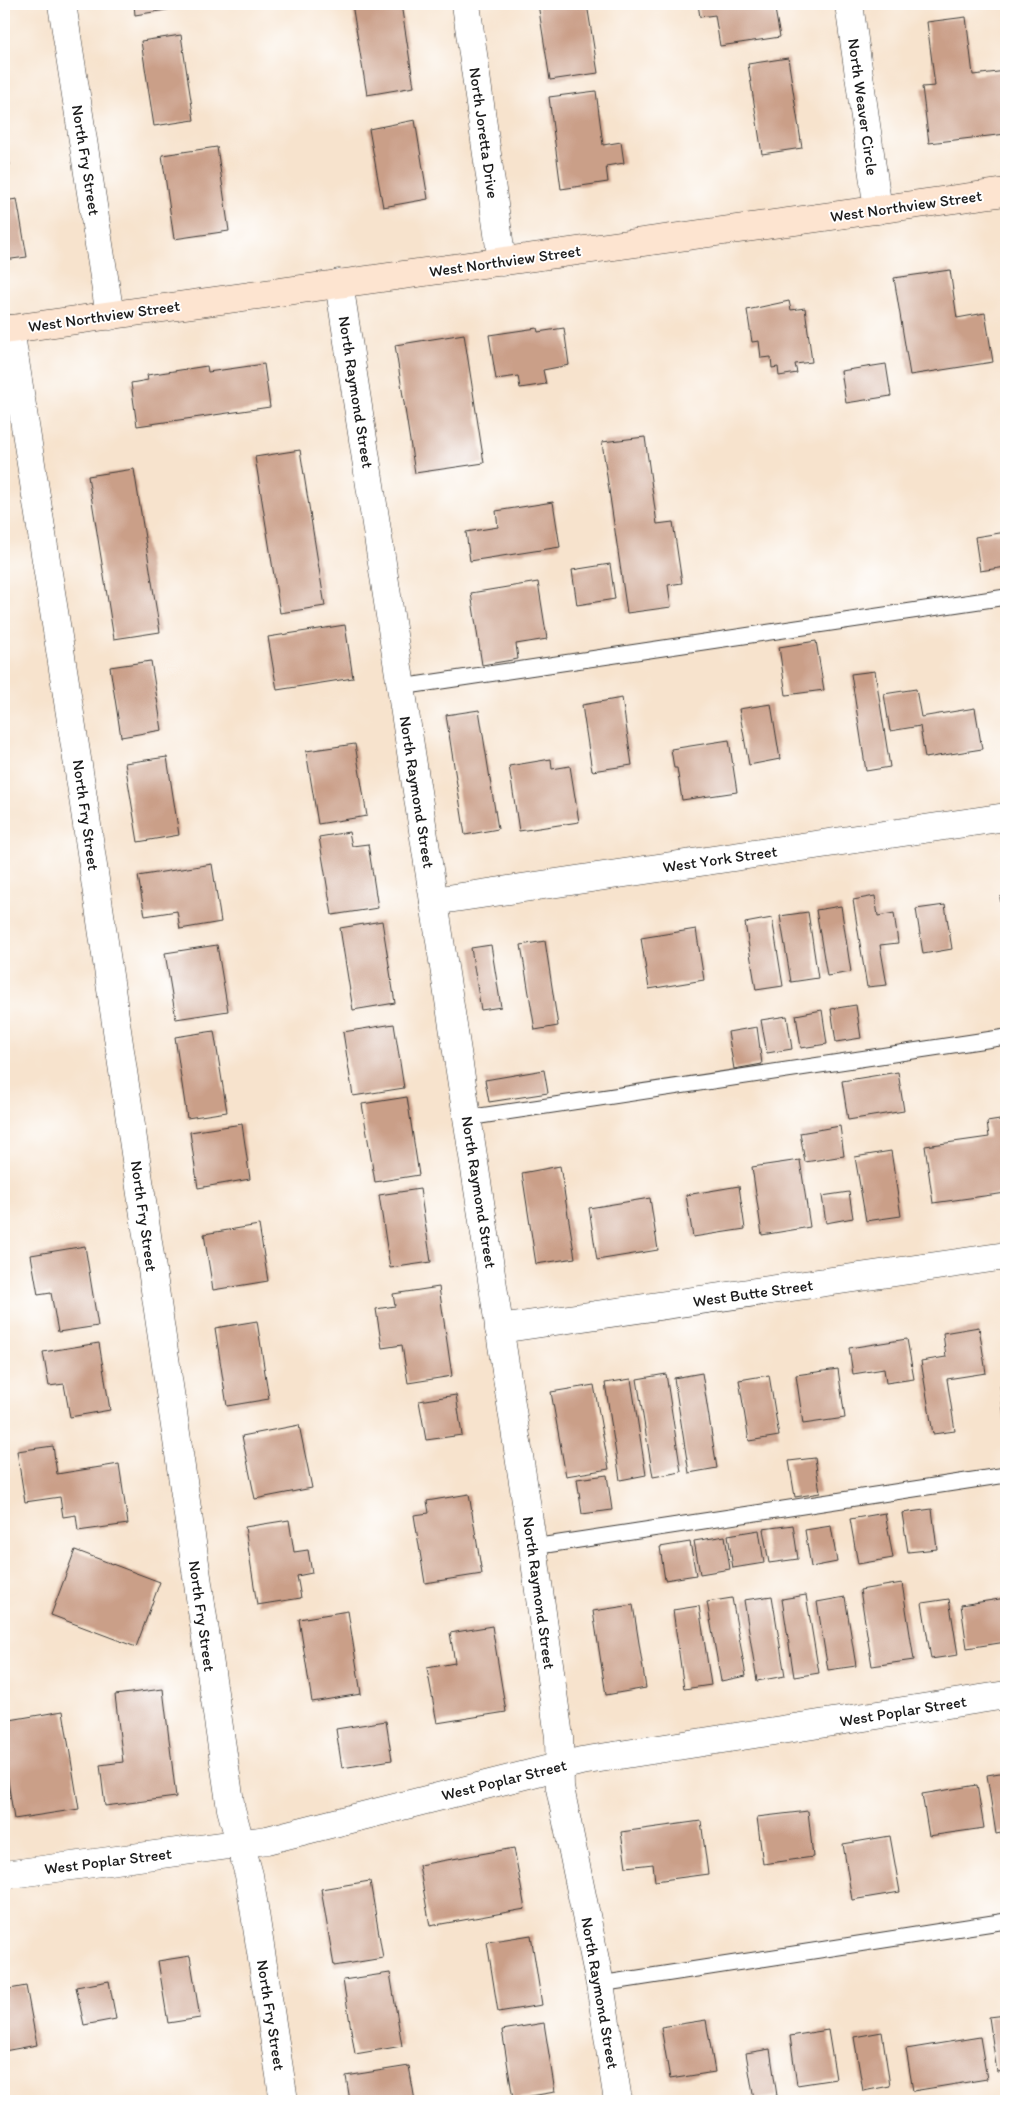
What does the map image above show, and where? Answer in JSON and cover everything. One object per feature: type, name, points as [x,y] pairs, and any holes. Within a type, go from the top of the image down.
[{"type":"street","name":"North Fry Street","points":[[62,4],[110,316]]},
{"type":"street","name":"North Joretta Drive","points":[[466,4],[502,262]]},
{"type":"street","name":"North Weaver Circle","points":[[849,4],[878,210]]},
{"type":"street","name":"West Northview Street","points":[[7,329],[1006,192]]},
{"type":"street","name":"North Raymond Street","points":[[339,283],[533,1547],[559,1737],[560,1788],[600,1984],[618,2101]]},
{"type":"street","name":"North Fry Street","points":[[7,329],[85,810],[230,1809],[249,1875],[284,2101]]},
{"type":"street","name":"West York Street","points":[[434,900],[1006,817]]},
{"type":"street","name":"West Butte Street","points":[[500,1329],[1006,1256]]},
{"type":"street","name":"West Poplar Street","points":[[4,1875],[267,1840],[581,1761],[1006,1695]]},
{"type":"lane","points":[[401,687],[1006,597]]},
{"type":"lane","points":[[467,1118],[1006,1038]]},
{"type":"lane","points":[[533,1547],[1006,1475]]},
{"type":"lane","points":[[600,1984],[1006,1921]]},
{"type":"building","points":[[134,4],[177,4],[178,8],[135,15]]},
{"type":"building","points":[[352,4],[401,4],[414,87],[367,95]]},
{"type":"building","points":[[538,4],[587,4],[598,73],[550,80]]},
{"type":"building","points":[[698,4],[774,4],[780,37],[720,46],[715,15],[700,17]]},
{"type":"building","points":[[966,17],[973,75],[1006,71],[1006,134],[929,143],[922,87],[935,86],[927,22]]},
{"type":"building","points":[[181,35],[194,120],[154,126],[141,41]]},
{"type":"building","points":[[788,58],[802,148],[762,154],[748,64]]},
{"type":"building","points":[[596,91],[603,145],[621,142],[624,163],[606,166],[608,182],[561,189],[549,97]]},
{"type":"building","points":[[415,120],[428,199],[383,207],[369,129]]},
{"type":"building","points":[[4,132],[10,165],[4,166]]},
{"type":"building","points":[[217,147],[229,231],[174,239],[162,155]]},
{"type":"building","points":[[17,199],[27,257],[4,260],[4,201]]},
{"type":"building","points":[[950,270],[957,318],[985,313],[993,362],[910,375],[894,278]]},
{"type":"building","points":[[789,301],[791,310],[805,308],[812,362],[795,364],[797,373],[779,376],[778,367],[772,368],[771,357],[761,358],[759,341],[752,342],[747,310]]},
{"type":"building","points":[[537,328],[538,332],[564,328],[569,365],[543,370],[546,384],[520,388],[518,376],[496,379],[489,335]]},
{"type":"building","points":[[464,334],[484,463],[415,473],[395,345]]},
{"type":"building","points":[[264,364],[270,407],[137,426],[131,383],[148,380],[147,375],[207,366],[208,372]]},
{"type":"building","points":[[886,364],[891,396],[846,403],[841,371]]},
{"type":"building","points":[[645,437],[657,524],[673,522],[682,583],[668,585],[671,607],[627,613],[602,442]]},
{"type":"building","points":[[300,450],[325,606],[280,613],[255,457]]},
{"type":"building","points":[[134,469],[160,632],[114,639],[88,476]]},
{"type":"building","points":[[553,502],[560,547],[470,561],[466,532],[498,527],[496,511]]},
{"type":"building","points":[[1006,532],[1006,567],[980,571],[975,537]]},
{"type":"building","points":[[610,564],[615,599],[577,605],[572,570]]},
{"type":"building","points":[[538,582],[547,639],[516,644],[518,659],[482,665],[471,593]]},
{"type":"building","points":[[345,625],[353,678],[277,690],[268,637]]},
{"type":"building","points":[[816,641],[824,690],[786,695],[779,647]]},
{"type":"building","points":[[151,661],[162,730],[121,737],[110,667]]},
{"type":"building","points":[[875,671],[890,767],[866,771],[851,674]]},
{"type":"building","points":[[916,689],[921,717],[975,708],[982,749],[925,758],[920,726],[890,731],[884,694]]},
{"type":"building","points":[[622,698],[632,765],[592,771],[582,705]]},
{"type":"building","points":[[771,704],[780,759],[749,765],[739,709]]},
{"type":"building","points":[[479,710],[498,829],[465,835],[446,715]]},
{"type":"building","points":[[729,740],[737,792],[682,800],[677,768],[674,768],[671,749]]},
{"type":"building","points":[[355,744],[367,816],[318,824],[306,751]]},
{"type":"building","points":[[167,757],[179,835],[138,842],[125,763]]},
{"type":"building","points":[[551,759],[552,769],[570,766],[579,822],[519,831],[509,766]]},
{"type":"building","points":[[349,832],[352,846],[368,844],[378,908],[332,915],[319,837]]},
{"type":"building","points":[[212,864],[221,922],[180,929],[177,911],[145,916],[138,876]]},
{"type":"building","points":[[875,896],[878,916],[894,913],[898,943],[880,945],[887,985],[867,987],[853,900]]},
{"type":"building","points":[[1006,896],[1006,928],[1004,928],[1000,897]]},
{"type":"building","points":[[945,905],[952,949],[923,954],[916,909]]},
{"type":"building","points":[[841,906],[851,972],[827,976],[816,910]]},
{"type":"building","points":[[808,912],[818,978],[791,982],[780,916]]},
{"type":"building","points":[[772,918],[783,986],[756,990],[745,923]]},
{"type":"building","points":[[382,921],[395,1003],[353,1010],[340,928]]},
{"type":"building","points":[[696,929],[704,980],[649,989],[641,938]]},
{"type":"building","points":[[545,941],[558,1026],[535,1030],[521,945]]},
{"type":"building","points":[[217,945],[228,1011],[176,1019],[165,953]]},
{"type":"building","points":[[491,945],[501,1007],[481,1010],[471,948]]},
{"type":"building","points":[[856,1005],[861,1038],[836,1042],[831,1009]]},
{"type":"building","points":[[822,1010],[827,1044],[801,1048],[796,1015]]},
{"type":"building","points":[[787,1016],[792,1049],[767,1053],[761,1020]]},
{"type":"building","points":[[394,1024],[404,1088],[353,1096],[343,1032]]},
{"type":"building","points":[[757,1027],[762,1064],[734,1069],[728,1032]]},
{"type":"building","points":[[214,1031],[227,1112],[187,1118],[175,1037]]},
{"type":"building","points":[[544,1070],[548,1093],[489,1102],[485,1080]]},
{"type":"building","points":[[898,1072],[904,1111],[848,1120],[842,1081]]},
{"type":"building","points":[[407,1097],[419,1175],[375,1182],[362,1104]]},
{"type":"building","points":[[1006,1119],[1006,1193],[933,1203],[925,1146],[989,1137],[987,1122]]},
{"type":"building","points":[[242,1124],[250,1179],[198,1188],[190,1132]]},
{"type":"building","points":[[840,1126],[844,1156],[805,1162],[800,1133]]},
{"type":"building","points":[[891,1151],[901,1216],[866,1221],[855,1157]]},
{"type":"building","points":[[800,1160],[810,1227],[762,1235],[752,1167]]},
{"type":"building","points":[[560,1166],[575,1258],[536,1264],[522,1173]]},
{"type":"building","points":[[739,1186],[745,1229],[693,1237],[686,1195]]},
{"type":"building","points":[[420,1189],[431,1262],[390,1268],[379,1195]]},
{"type":"building","points":[[849,1192],[853,1218],[826,1223],[822,1196]]},
{"type":"building","points":[[650,1198],[658,1250],[597,1260],[589,1208]]},
{"type":"building","points":[[259,1225],[268,1281],[213,1290],[204,1234]]},
{"type":"building","points":[[85,1246],[98,1326],[58,1332],[51,1293],[38,1295],[31,1255]]},
{"type":"building","points":[[439,1287],[452,1376],[408,1383],[402,1345],[382,1348],[376,1309],[395,1306],[393,1294]]},
{"type":"building","points":[[257,1321],[269,1399],[227,1406],[215,1328]]},
{"type":"building","points":[[979,1327],[986,1373],[947,1379],[955,1431],[933,1434],[921,1361],[946,1357],[943,1333]]},
{"type":"building","points":[[907,1339],[914,1379],[886,1383],[884,1369],[853,1374],[849,1348]]},
{"type":"building","points":[[99,1343],[110,1410],[70,1417],[64,1384],[49,1386],[43,1352]]},
{"type":"building","points":[[838,1369],[845,1418],[803,1424],[796,1375]]},
{"type":"building","points":[[702,1373],[717,1468],[689,1473],[674,1378]]},
{"type":"building","points":[[666,1374],[681,1472],[653,1477],[637,1379]]},
{"type":"building","points":[[769,1375],[779,1436],[749,1441],[739,1380]]},
{"type":"building","points":[[631,1379],[646,1475],[620,1480],[605,1383]]},
{"type":"building","points":[[594,1385],[609,1469],[566,1476],[551,1392]]},
{"type":"building","points":[[1000,1386],[1006,1386],[1006,1424],[1005,1424]]},
{"type":"building","points":[[456,1395],[462,1435],[426,1440],[419,1401]]},
{"type":"building","points":[[299,1425],[312,1488],[255,1499],[242,1436]]},
{"type":"building","points":[[53,1446],[57,1474],[119,1464],[128,1524],[78,1531],[76,1515],[63,1517],[60,1497],[25,1502],[17,1451]]},
{"type":"building","points":[[815,1458],[820,1493],[795,1497],[789,1461]]},
{"type":"building","points":[[607,1475],[612,1510],[582,1514],[577,1479]]},
{"type":"building","points":[[469,1494],[482,1574],[425,1583],[414,1515],[429,1513],[427,1501]]},
{"type":"building","points":[[932,1509],[937,1549],[908,1552],[902,1513]]},
{"type":"building","points":[[885,1513],[893,1558],[858,1564],[850,1519]]},
{"type":"building","points":[[289,1520],[294,1552],[308,1550],[312,1573],[297,1576],[301,1598],[257,1605],[245,1527]]},
{"type":"building","points":[[793,1525],[798,1559],[769,1563],[763,1529]]},
{"type":"building","points":[[831,1526],[837,1562],[811,1567],[805,1530]]},
{"type":"building","points":[[759,1530],[764,1563],[733,1568],[728,1535]]},
{"type":"building","points":[[725,1536],[730,1569],[700,1574],[694,1541]]},
{"type":"building","points":[[690,1542],[696,1575],[665,1580],[660,1547]]},
{"type":"building","points":[[75,1550],[160,1582],[136,1647],[51,1615]]},
{"type":"building","points":[[902,1583],[914,1660],[872,1666],[860,1590]]},
{"type":"building","points":[[806,1595],[819,1673],[794,1677],[782,1599]]},
{"type":"building","points":[[772,1596],[785,1676],[757,1681],[744,1600]]},
{"type":"building","points":[[845,1597],[856,1666],[828,1670],[817,1602]]},
{"type":"building","points":[[732,1598],[746,1676],[721,1681],[707,1602]]},
{"type":"building","points":[[1006,1598],[1006,1642],[967,1648],[961,1605]]},
{"type":"building","points":[[949,1599],[958,1655],[931,1659],[922,1603]]},
{"type":"building","points":[[633,1605],[646,1688],[606,1695],[593,1611]]},
{"type":"building","points":[[699,1606],[711,1685],[684,1689],[673,1610]]},
{"type":"building","points":[[348,1611],[361,1694],[312,1702],[299,1619]]},
{"type":"building","points":[[492,1626],[506,1712],[437,1723],[427,1668],[455,1663],[450,1633]]},
{"type":"building","points":[[163,1689],[176,1797],[105,1806],[100,1765],[123,1762],[115,1695]]},
{"type":"building","points":[[63,1711],[79,1809],[14,1819],[4,1755],[4,1721]]},
{"type":"building","points":[[386,1721],[392,1760],[342,1768],[336,1729]]},
{"type":"building","points":[[1006,1772],[1006,1832],[996,1834],[987,1775]]},
{"type":"building","points":[[977,1785],[984,1828],[929,1836],[922,1794]]},
{"type":"building","points":[[808,1811],[813,1857],[763,1864],[757,1817]]},
{"type":"building","points":[[701,1821],[708,1874],[655,1881],[653,1864],[626,1867],[621,1832]]},
{"type":"building","points":[[890,1836],[900,1892],[852,1900],[843,1844]]},
{"type":"building","points":[[514,1848],[525,1909],[430,1926],[419,1865]]},
{"type":"building","points":[[370,1881],[383,1958],[334,1966],[321,1889]]},
{"type":"building","points":[[531,1935],[542,2005],[498,2012],[487,1942]]},
{"type":"building","points":[[190,1956],[200,2018],[168,2023],[158,1961]]},
{"type":"building","points":[[390,1973],[402,2046],[355,2054],[343,1980]]},
{"type":"building","points":[[109,1981],[116,2019],[84,2025],[76,1987]]},
{"type":"building","points":[[26,1986],[37,2045],[4,2051],[4,1990]]},
{"type":"building","points":[[1006,2015],[1006,2071],[997,2072],[989,2017]]},
{"type":"building","points":[[706,2020],[715,2072],[670,2079],[661,2027]]},
{"type":"building","points":[[544,2023],[555,2092],[513,2099],[502,2030]]},
{"type":"building","points":[[828,2030],[836,2079],[797,2085],[790,2036]]},
{"type":"building","points":[[882,2032],[890,2086],[863,2091],[854,2037]]},
{"type":"building","points":[[980,2037],[987,2079],[913,2091],[906,2049]]},
{"type":"building","points":[[770,2049],[777,2096],[754,2100],[746,2053]]},
{"type":"building","points":[[409,2066],[415,2101],[350,2101],[346,2076]]}]
